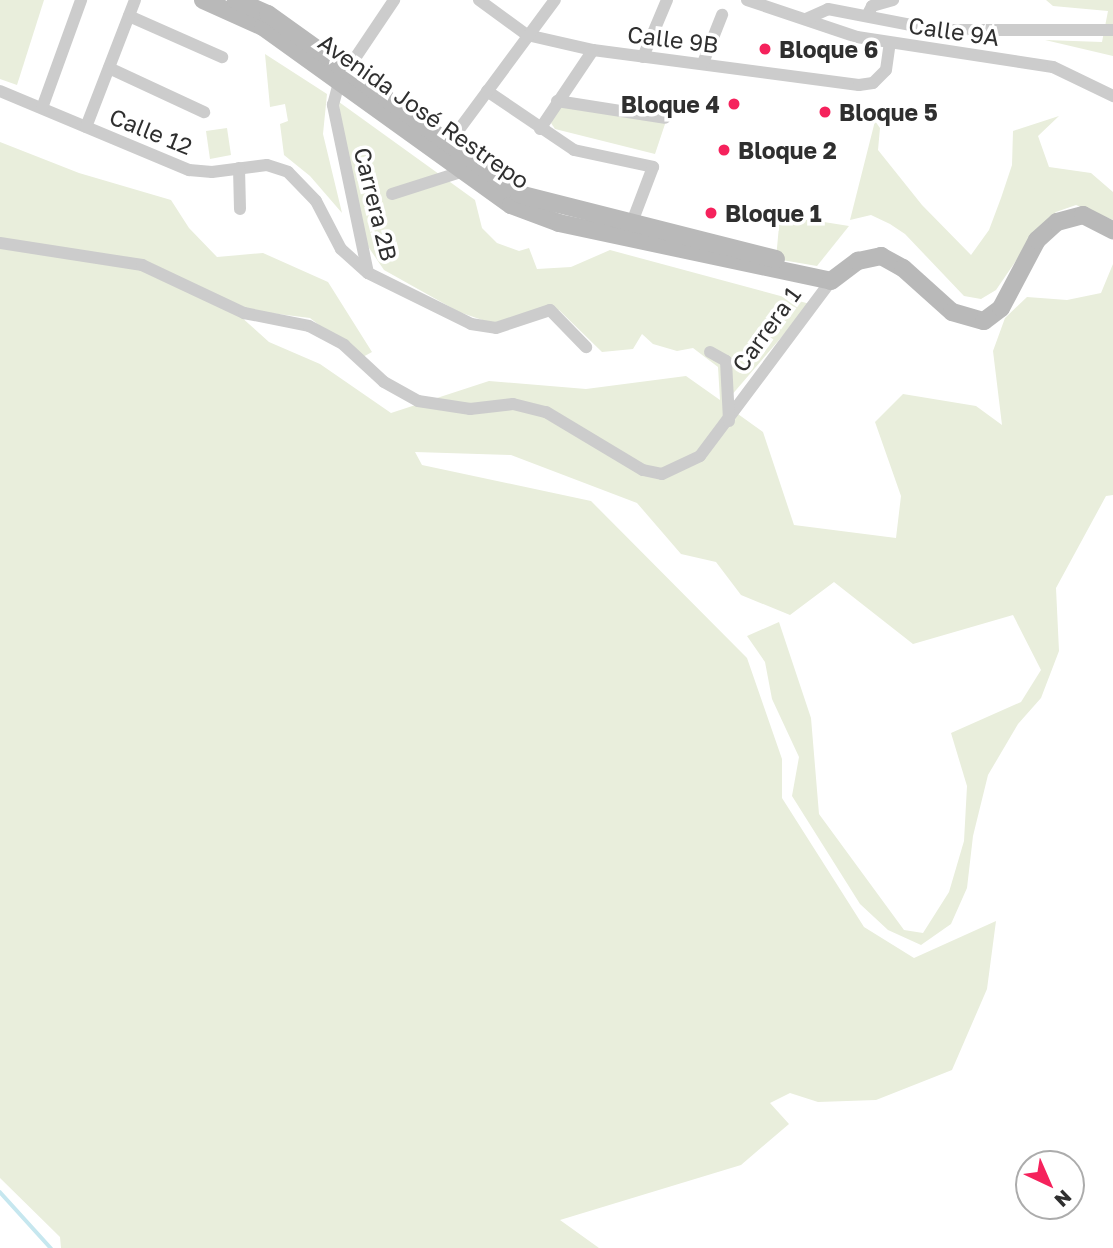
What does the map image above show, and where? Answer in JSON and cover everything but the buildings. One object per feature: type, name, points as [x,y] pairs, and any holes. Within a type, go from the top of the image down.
[{"type":"main road","name":"Avenida José Restrepo","points":[[203,0],[263,27],[449,143],[519,194],[631,225],[838,275]]},
{"type":"main road","name":"Avenida José Restrepo","points":[[236,0],[268,14],[343,77],[511,205],[559,223],[838,275]]},
{"type":"main road","points":[[838,275],[881,256],[903,268],[952,312],[984,321],[1001,308],[1037,240],[1057,222],[1083,215],[1113,230]]},
{"type":"street","points":[[41,108],[81,0]]},
{"type":"street","points":[[86,127],[135,0]]},
{"type":"street","name":"Carrera 2B","points":[[394,0],[343,77],[333,105],[335,128],[368,274],[471,324],[496,328],[550,310],[586,347]]},
{"type":"street","name":"Calle 9B","points":[[479,0],[527,35],[593,50],[859,85],[873,83],[886,70],[890,43]]},
{"type":"street","points":[[449,143],[555,0]]},
{"type":"street","points":[[643,57],[667,0]]},
{"type":"street","name":"Calle 9A","points":[[747,0],[890,43],[1053,67],[1113,96]]},
{"type":"street","points":[[867,16],[872,6],[893,0]]},
{"type":"street","points":[[806,19],[828,9],[937,30],[1113,30]]},
{"type":"street","points":[[702,63],[722,15]]},
{"type":"street","points":[[129,16],[222,57]]},
{"type":"street","points":[[540,129],[593,50]]},
{"type":"street","points":[[109,68],[204,112]]},
{"type":"street","name":"Calle 12","points":[[0,91],[189,170],[267,165],[288,172],[316,201],[341,249],[368,274]]},
{"type":"street","points":[[487,91],[574,150],[653,167],[631,225]]},
{"type":"street","points":[[557,101],[665,118]]},
{"type":"street","points":[[239,167],[240,209]]},
{"type":"street","points":[[392,194],[464,171]]},
{"type":"street","name":"Carrera 1","points":[[0,243],[142,265],[244,313],[309,326],[344,345],[384,382],[418,401],[470,409],[513,404],[546,412],[643,470],[662,474],[684,467],[701,456],[838,275]]},
{"type":"street","points":[[710,352],[726,361],[729,421]]},
{"type":"green space","points":[[0,0],[44,0],[17,85],[0,79]]},
{"type":"green space","points":[[1046,0],[1113,0],[1113,56],[1045,40],[1102,42],[1108,11],[1053,6]]},
{"type":"green space","points":[[265,54],[327,94],[323,134],[342,213],[310,176],[284,155],[280,124],[288,121],[285,104],[270,107]]},
{"type":"green space","points":[[339,102],[475,200],[482,228],[497,243],[519,251],[529,248],[537,269],[571,267],[610,250],[810,304],[724,404],[763,432],[794,525],[896,538],[901,496],[875,422],[903,394],[976,406],[1002,425],[993,351],[1005,318],[1027,297],[1067,300],[1101,293],[1113,264],[1113,495],[1106,496],[1056,588],[1059,651],[1041,698],[1018,724],[988,775],[973,836],[967,888],[951,924],[921,945],[888,930],[860,904],[792,796],[799,757],[772,699],[765,662],[747,636],[779,622],[811,718],[819,814],[904,930],[923,933],[949,892],[964,841],[967,786],[951,733],[1021,702],[1041,670],[1013,615],[913,644],[834,582],[790,615],[741,595],[716,562],[681,554],[637,503],[511,455],[415,452],[422,465],[591,501],[747,658],[782,759],[782,798],[864,927],[914,958],[996,921],[987,989],[952,1070],[876,1100],[818,1102],[790,1093],[770,1103],[789,1124],[741,1165],[560,1220],[599,1248],[61,1248],[60,1237],[0,1178],[0,142],[79,173],[171,200],[189,228],[217,257],[263,253],[328,282],[372,352],[361,358],[310,318],[231,308],[269,342],[320,364],[391,413],[489,381],[586,389],[686,376],[720,400],[718,367],[693,348],[677,351],[653,344],[642,334],[633,349],[602,352],[559,310],[491,323],[459,312],[384,270],[367,245],[342,141]]},
{"type":"green space","points":[[558,104],[666,121],[655,154],[555,129],[551,123]]},
{"type":"green space","points":[[1059,116],[1038,136],[1049,167],[1091,173],[1113,192],[1113,220],[1076,205],[1056,212],[1030,240],[996,290],[981,299],[964,296],[905,234],[890,224],[871,215],[850,220],[875,121],[880,128],[878,150],[922,205],[971,255],[989,230],[1001,198],[1012,165],[1013,131]]},
{"type":"green space","points":[[227,128],[231,155],[210,159],[206,131]]},
{"type":"green space","points":[[780,215],[849,226],[817,266],[776,259]]},
{"type":"waterway","points":[[0,1192],[51,1248]]},
{"type":"place","name":"Bloque 6","points":[[765,49]]},
{"type":"place","name":"Bloque 4","points":[[734,104]]},
{"type":"place","name":"Bloque 5","points":[[825,112]]},
{"type":"place","name":"Bloque 2","points":[[724,150]]},
{"type":"place","name":"Bloque 1","points":[[711,213]]}]
